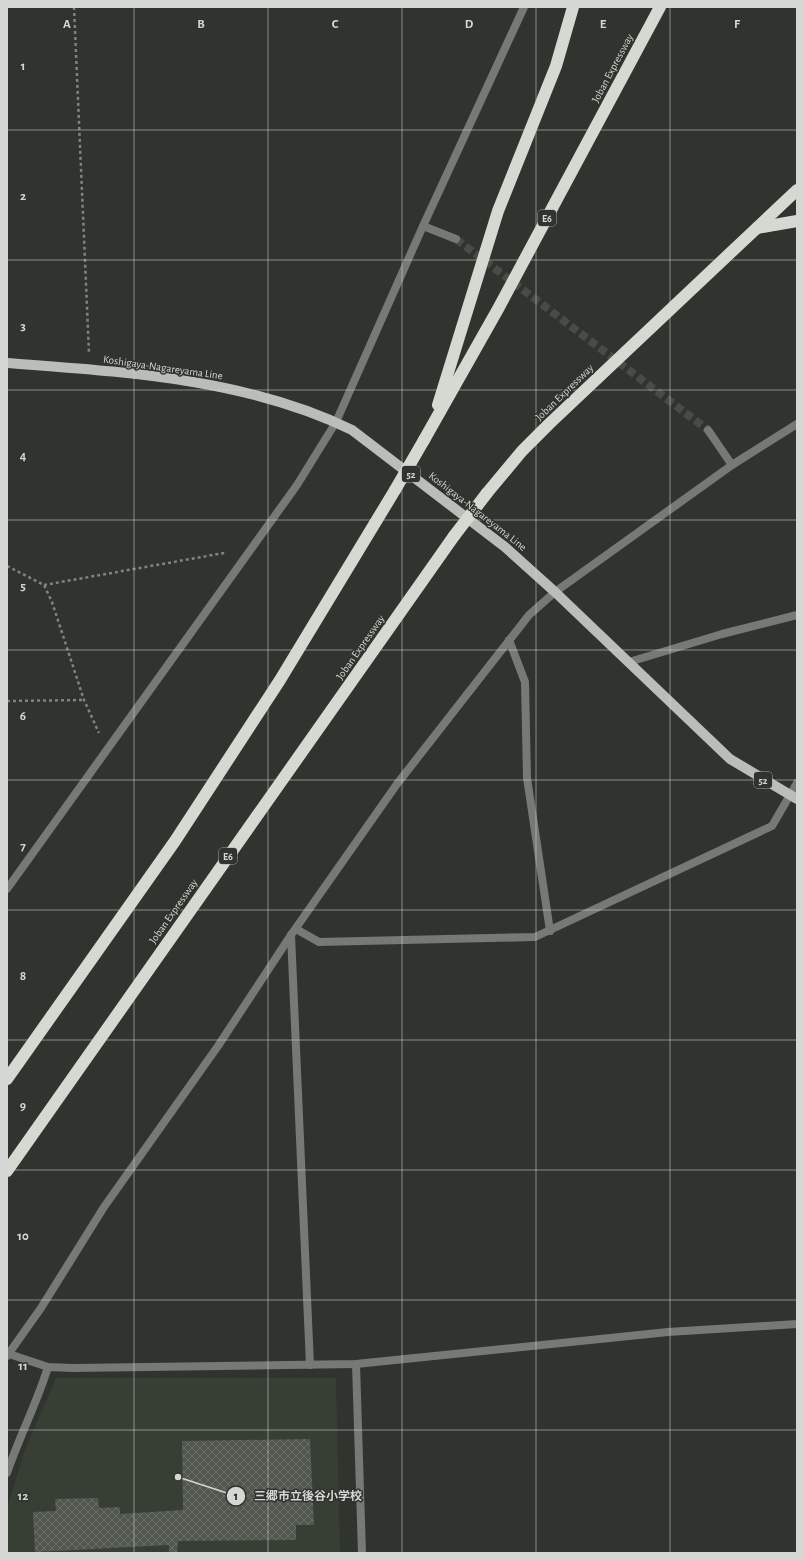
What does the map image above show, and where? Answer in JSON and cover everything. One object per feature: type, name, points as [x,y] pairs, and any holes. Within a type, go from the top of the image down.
[{"type":"highway","points":[[431,427],[498,211],[556,66],[573,7]]},
{"type":"highway","name":"Joban Expressway","points":[[7,1079],[175,840],[280,680],[395,490],[498,309],[660,7]]},
{"type":"highway","name":"Joban Expressway","points":[[7,1171],[454,536],[487,493],[522,451],[549,424],[797,190]]},
{"type":"highway","points":[[756,228],[797,221]]},
{"type":"main road","name":"Koshigaya-Nagareyama Line","points":[[7,363],[90,369],[196,381],[253,393],[336,422],[352,430],[505,546],[730,759],[793,798]]},
{"type":"street","points":[[7,889],[297,485],[336,422],[423,226],[524,7]]},
{"type":"street","points":[[423,226],[456,239]]},
{"type":"street","points":[[797,424],[732,465],[555,592],[529,615],[397,784],[294,932],[218,1046],[104,1207],[41,1308],[8,1355],[48,1367],[356,1364],[668,1332],[797,1324]]},
{"type":"street","points":[[708,430],[732,465]]},
{"type":"street","points":[[629,662],[722,634],[797,615]]},
{"type":"street","points":[[509,640],[525,682],[527,778],[550,931]]},
{"type":"street","points":[[294,932],[319,942],[536,936],[550,931],[772,826],[793,798],[797,782]]},
{"type":"street","points":[[294,932],[310,1365]]},
{"type":"street","points":[[356,1364],[362,1553]]},
{"type":"street","points":[[7,1473],[17,1443],[42,1387],[48,1367]]},
{"type":"path","points":[[74,7],[90,369]]},
{"type":"path","points":[[7,566],[44,585],[224,553],[241,562]]},
{"type":"path","points":[[44,585],[52,602],[84,700],[97,730],[110,747]]},
{"type":"path","points":[[7,701],[84,700]]},
{"type":"shaded area","points":[[56,1378],[336,1378],[340,1553],[7,1553],[7,1507],[26,1447]]},
{"type":"building","points":[[310,1439],[314,1525],[296,1525],[296,1540],[178,1541],[177,1553],[169,1553],[169,1545],[35,1552],[33,1512],[56,1511],[55,1499],[98,1498],[99,1508],[120,1507],[120,1514],[183,1510],[182,1441]]},
{"type":"tunnel","points":[[456,239],[708,430]]},
{"type":"place","name":"三郷市立後谷小学校","points":[[178,1477]]}]
